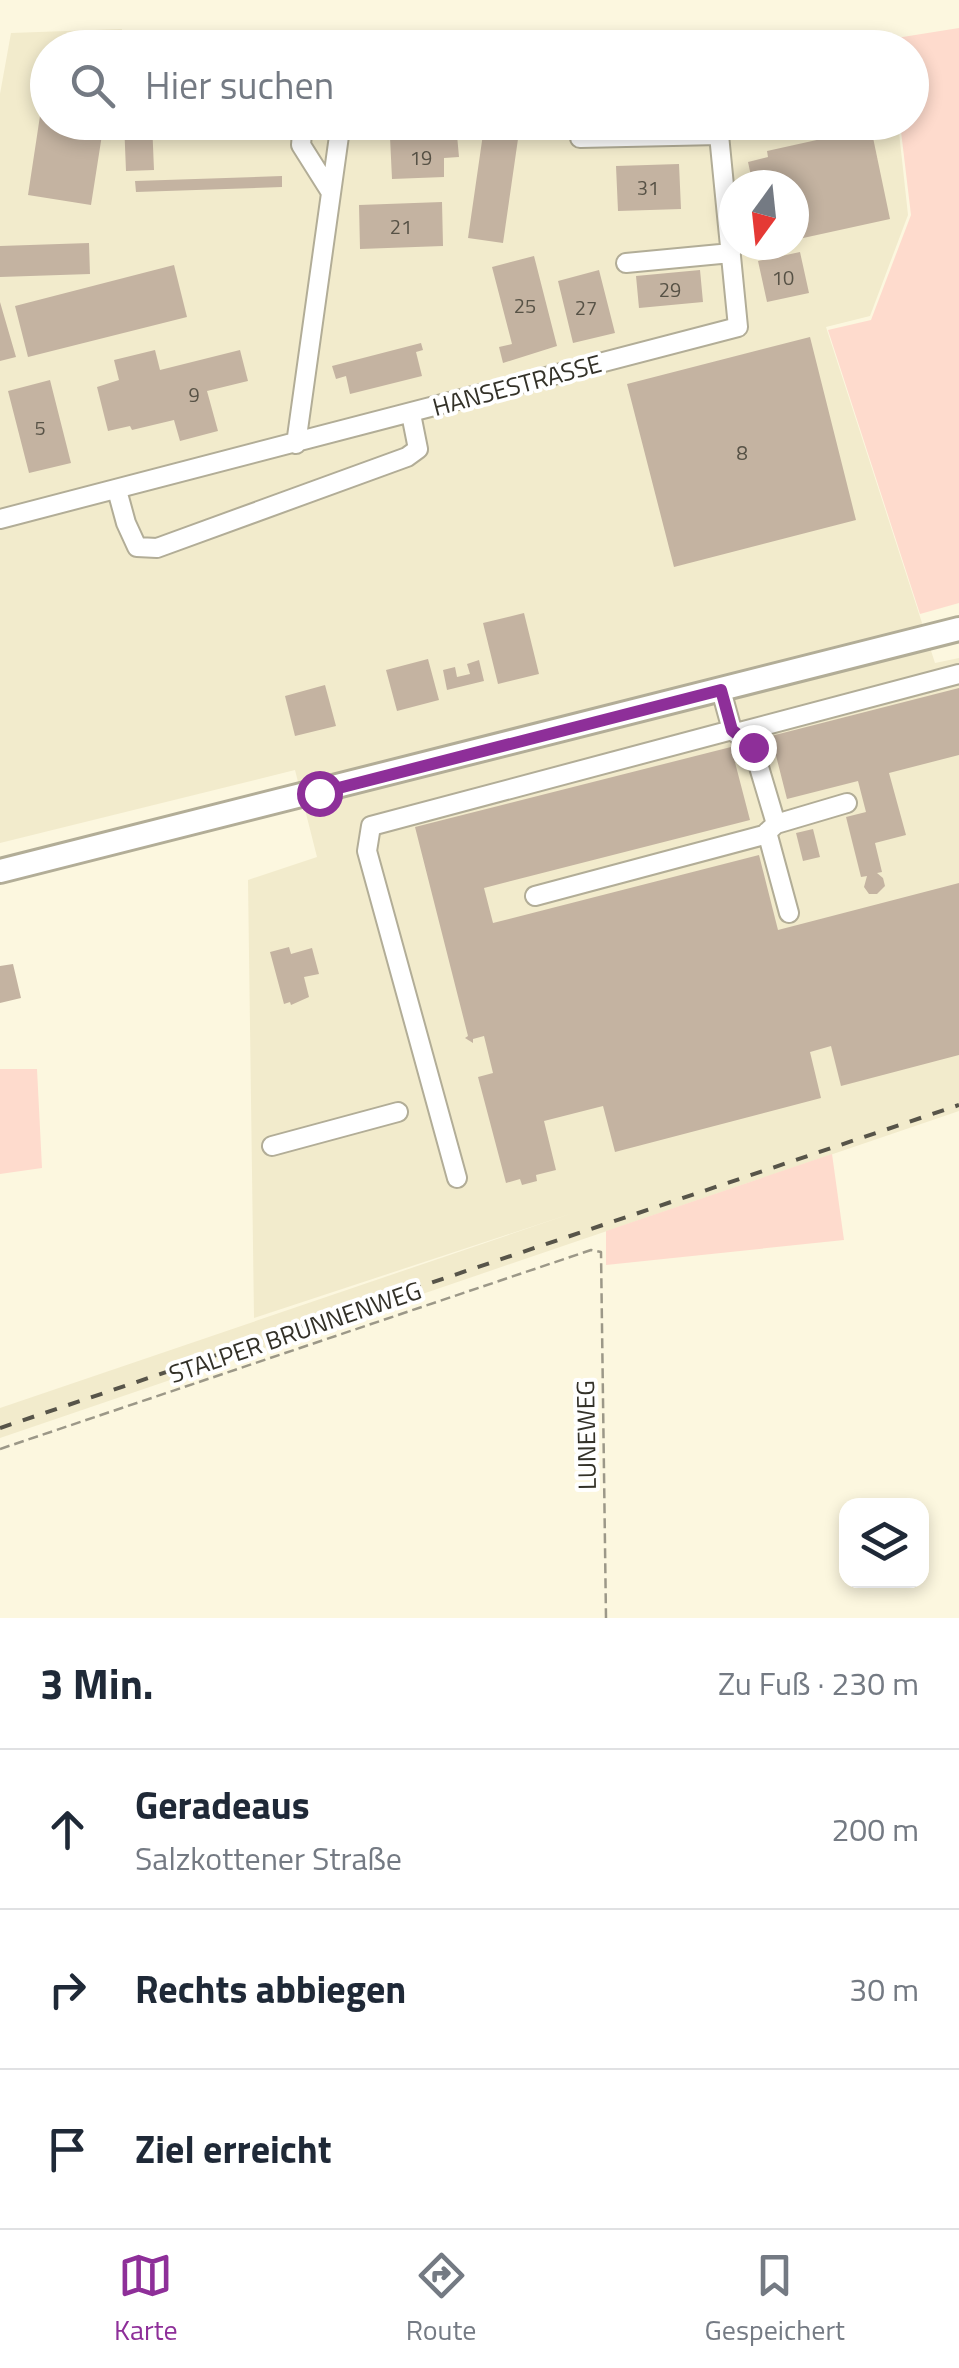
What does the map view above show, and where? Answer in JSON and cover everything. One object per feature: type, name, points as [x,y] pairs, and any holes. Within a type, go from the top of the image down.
[{"type":"main road","points":[[0,872],[959,629]]},
{"type":"street","points":[[720,140],[723,170]]},
{"type":"street","points":[[296,444],[330,191]]},
{"type":"street","points":[[626,264],[719,254]]},
{"type":"street","name":"HANSESTRASSE","points":[[0,519],[738,326],[732,260]]},
{"type":"street","points":[[117,490],[137,547],[157,548],[407,457],[418,449],[411,414]]},
{"type":"street","points":[[457,1178],[367,851],[371,826],[959,674]]},
{"type":"street","points":[[721,690],[734,732],[753,747],[790,914]]},
{"type":"street","points":[[534,896],[847,803]]},
{"type":"street","points":[[272,1146],[398,1112]]},
{"type":"path","name":"STALPER BRUNNENWEG","points":[[0,1450],[591,1250],[601,1252]]},
{"type":"path","name":"LUNEWEG","points":[[601,1252],[606,1618]]},
{"type":"shaded area","points":[[959,28],[959,603],[920,614],[828,330],[871,320],[911,215],[902,140],[929,140],[929,33]]},
{"type":"shaded area","points":[[30,32],[30,140],[900,140],[908,215],[870,316],[826,327],[935,663],[959,658],[959,1111],[0,1438],[0,1408],[573,1213],[254,1318],[248,880],[317,857],[295,770],[0,843],[0,94],[11,33]]},
{"type":"shaded area","points":[[0,1069],[37,1069],[42,1168],[0,1174]]},
{"type":"shaded area","points":[[832,1154],[844,1240],[606,1265],[606,1231]]},
{"type":"building","points":[[36,140],[101,140],[91,205],[28,195]]},
{"type":"building","points":[[125,140],[153,140],[154,170],[126,171]]},
{"type":"building","points":[[390,140],[457,140],[459,157],[444,158],[444,177],[392,179]]},
{"type":"building","points":[[482,140],[518,140],[503,243],[468,238]]},
{"type":"building","points":[[817,140],[874,140],[890,219],[809,237],[809,170],[750,170],[748,162],[768,157],[767,151]]},
{"type":"building","points":[[679,164],[681,209],[618,211],[616,166]]},
{"type":"building","points":[[282,176],[282,187],[136,192],[135,181]]},
{"type":"building","points":[[442,202],[443,246],[360,249],[359,205]]},
{"type":"building","points":[[89,243],[90,274],[0,277],[0,246]]},
{"type":"building","points":[[534,256],[557,346],[503,363],[499,347],[512,344],[492,267]]},
{"type":"building","points":[[802,260],[809,293],[767,302],[758,261]]},
{"type":"building","points":[[174,265],[187,317],[28,357],[15,306]]},
{"type":"building","points":[[599,270],[615,333],[573,343],[558,281]]},
{"type":"building","points":[[700,270],[703,302],[639,308],[636,276]]},
{"type":"building","points":[[0,302],[16,357],[0,361]]},
{"type":"building","points":[[810,337],[856,520],[674,567],[627,384]]},
{"type":"building","points":[[421,343],[423,350],[416,352],[422,376],[350,394],[346,376],[336,379],[332,366]]},
{"type":"building","points":[[155,350],[160,370],[240,350],[248,381],[207,391],[218,431],[180,441],[174,420],[108,431],[97,387],[119,380],[114,360]]},
{"type":"building","points":[[50,380],[71,463],[29,473],[8,391]]},
{"type":"building","points":[[524,613],[539,674],[498,684],[483,623]]},
{"type":"building","points":[[428,659],[439,700],[397,711],[386,670]]},
{"type":"building","points":[[479,660],[484,681],[447,690],[443,670],[455,667],[457,677],[470,674],[467,664]]},
{"type":"building","points":[[325,685],[336,726],[295,736],[285,696]]},
{"type":"building","points":[[959,688],[959,755],[889,773],[906,835],[875,843],[882,872],[877,873],[885,886],[877,894],[869,894],[864,887],[867,876],[861,877],[846,817],[866,812],[858,781],[787,799],[771,736]]},
{"type":"building","points":[[731,747],[750,820],[484,888],[493,923],[759,855],[778,930],[959,883],[959,1055],[841,1086],[831,1046],[810,1052],[821,1098],[615,1152],[603,1106],[544,1121],[556,1170],[536,1175],[537,1181],[522,1185],[520,1179],[506,1183],[478,1077],[493,1073],[484,1036],[473,1039],[473,1043],[465,1038],[468,1036],[415,827]]},
{"type":"building","points":[[813,829],[820,857],[803,861],[796,833]]},
{"type":"building","points":[[289,947],[291,954],[312,948],[319,974],[304,977],[309,997],[291,1005],[284,1004],[270,952]]},
{"type":"building","points":[[13,964],[21,998],[0,1003],[0,966]]},
{"type":"railway","points":[[0,1428],[959,1105]]},
{"type":"route","points":[[319,793],[721,690],[732,730],[753,747]]}]
